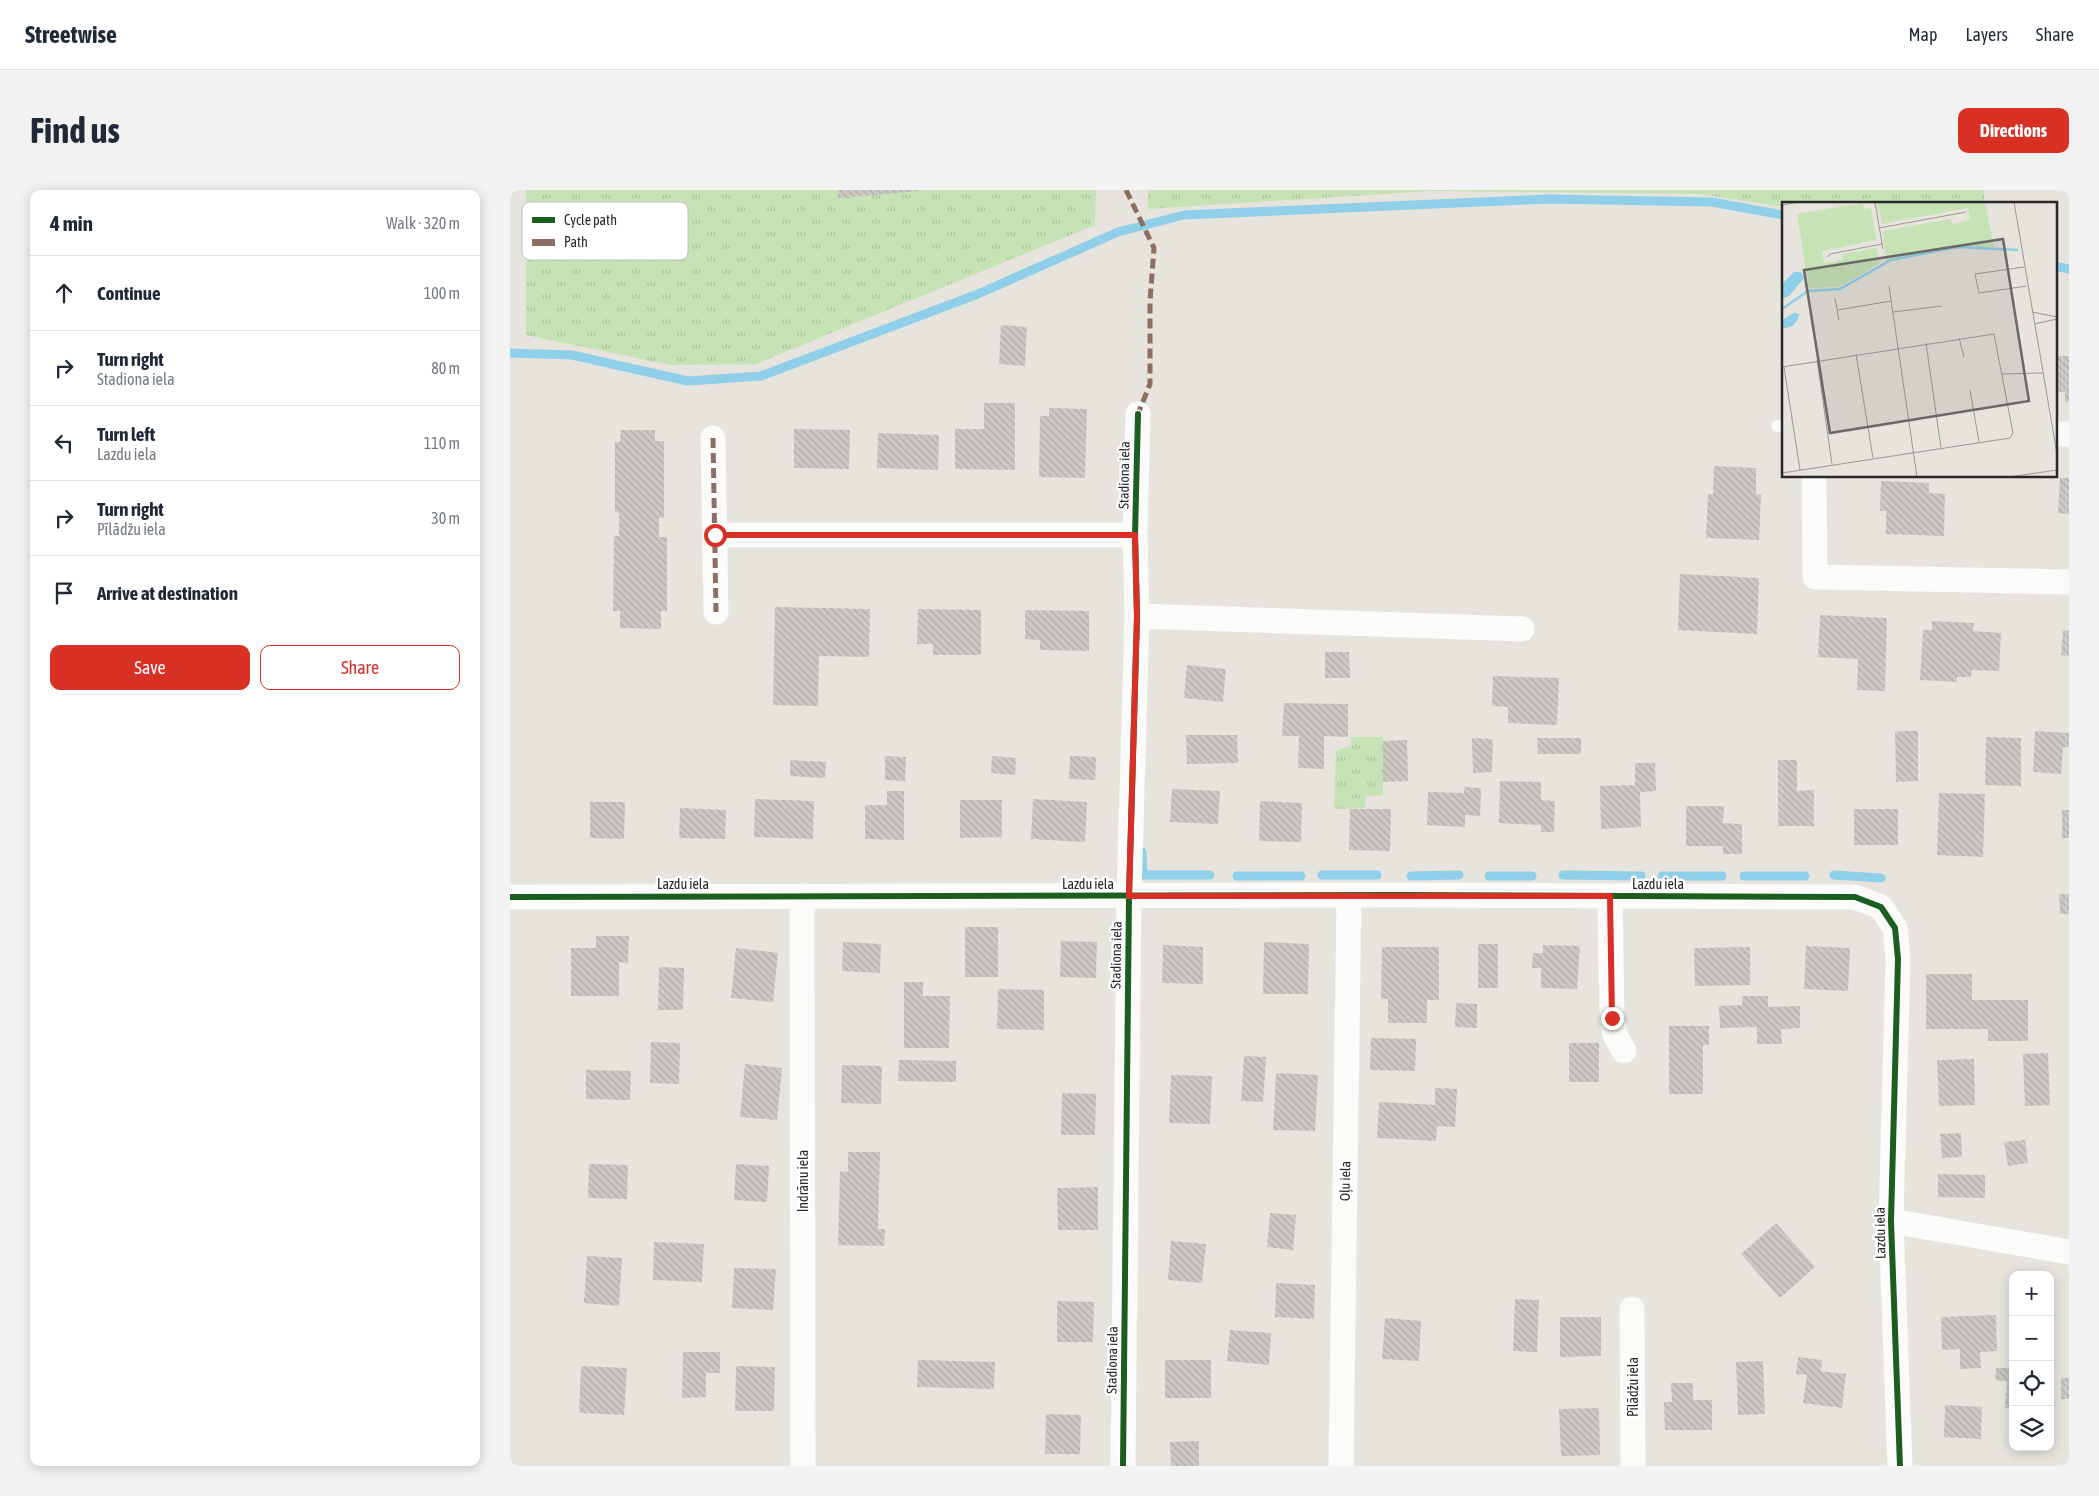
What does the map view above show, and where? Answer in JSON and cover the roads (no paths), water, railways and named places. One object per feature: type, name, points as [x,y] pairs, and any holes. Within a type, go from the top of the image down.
[{"type":"street","name":"Stadiona iela","points":[[1123,1466],[1129,896],[1137,616],[1135,535],[1138,414]]},
{"type":"street","points":[[2056,434],[2069,434]]},
{"type":"street","points":[[713,438],[716,612]]},
{"type":"street","points":[[1814,478],[1815,577],[2069,582]]},
{"type":"street","points":[[715,535],[1135,535]]},
{"type":"street","points":[[1137,616],[1522,629]]},
{"type":"street","name":"Lazdu iela","points":[[510,897],[1400,895],[1855,897],[1881,907],[1895,928],[1898,959],[1891,1221],[1900,1466]]},
{"type":"street","name":"Indrānu iela","points":[[802,896],[803,1466]]},
{"type":"street","name":"Oļu iela","points":[[1341,1466],[1349,896]]},
{"type":"street","points":[[1610,896],[1612,1018],[1615,1035],[1624,1051]]},
{"type":"street","points":[[1891,1221],[2069,1252]]},
{"type":"street","name":"Pīlādžu iela","points":[[1632,1309],[1633,1466]]},
{"type":"waterway","points":[[510,353],[572,355],[688,381],[761,376],[978,294],[1118,232],[1184,215],[1547,199],[1712,202],[1782,215]]},
{"type":"waterway","points":[[2056,266],[2069,269]]},
{"type":"waterway","points":[[1142,852],[1143,875],[1210,875]]},
{"type":"waterway","points":[[1322,875],[1377,875]]},
{"type":"waterway","points":[[1411,876],[1459,875]]},
{"type":"waterway","points":[[1563,875],[1641,876]]},
{"type":"waterway","points":[[1834,875],[1881,878]]},
{"type":"waterway","points":[[1237,876],[1301,876]]},
{"type":"waterway","points":[[1489,876],[1532,876]]},
{"type":"waterway","points":[[1662,876],[1722,876]]},
{"type":"waterway","points":[[1744,876],[1805,876]]}]
